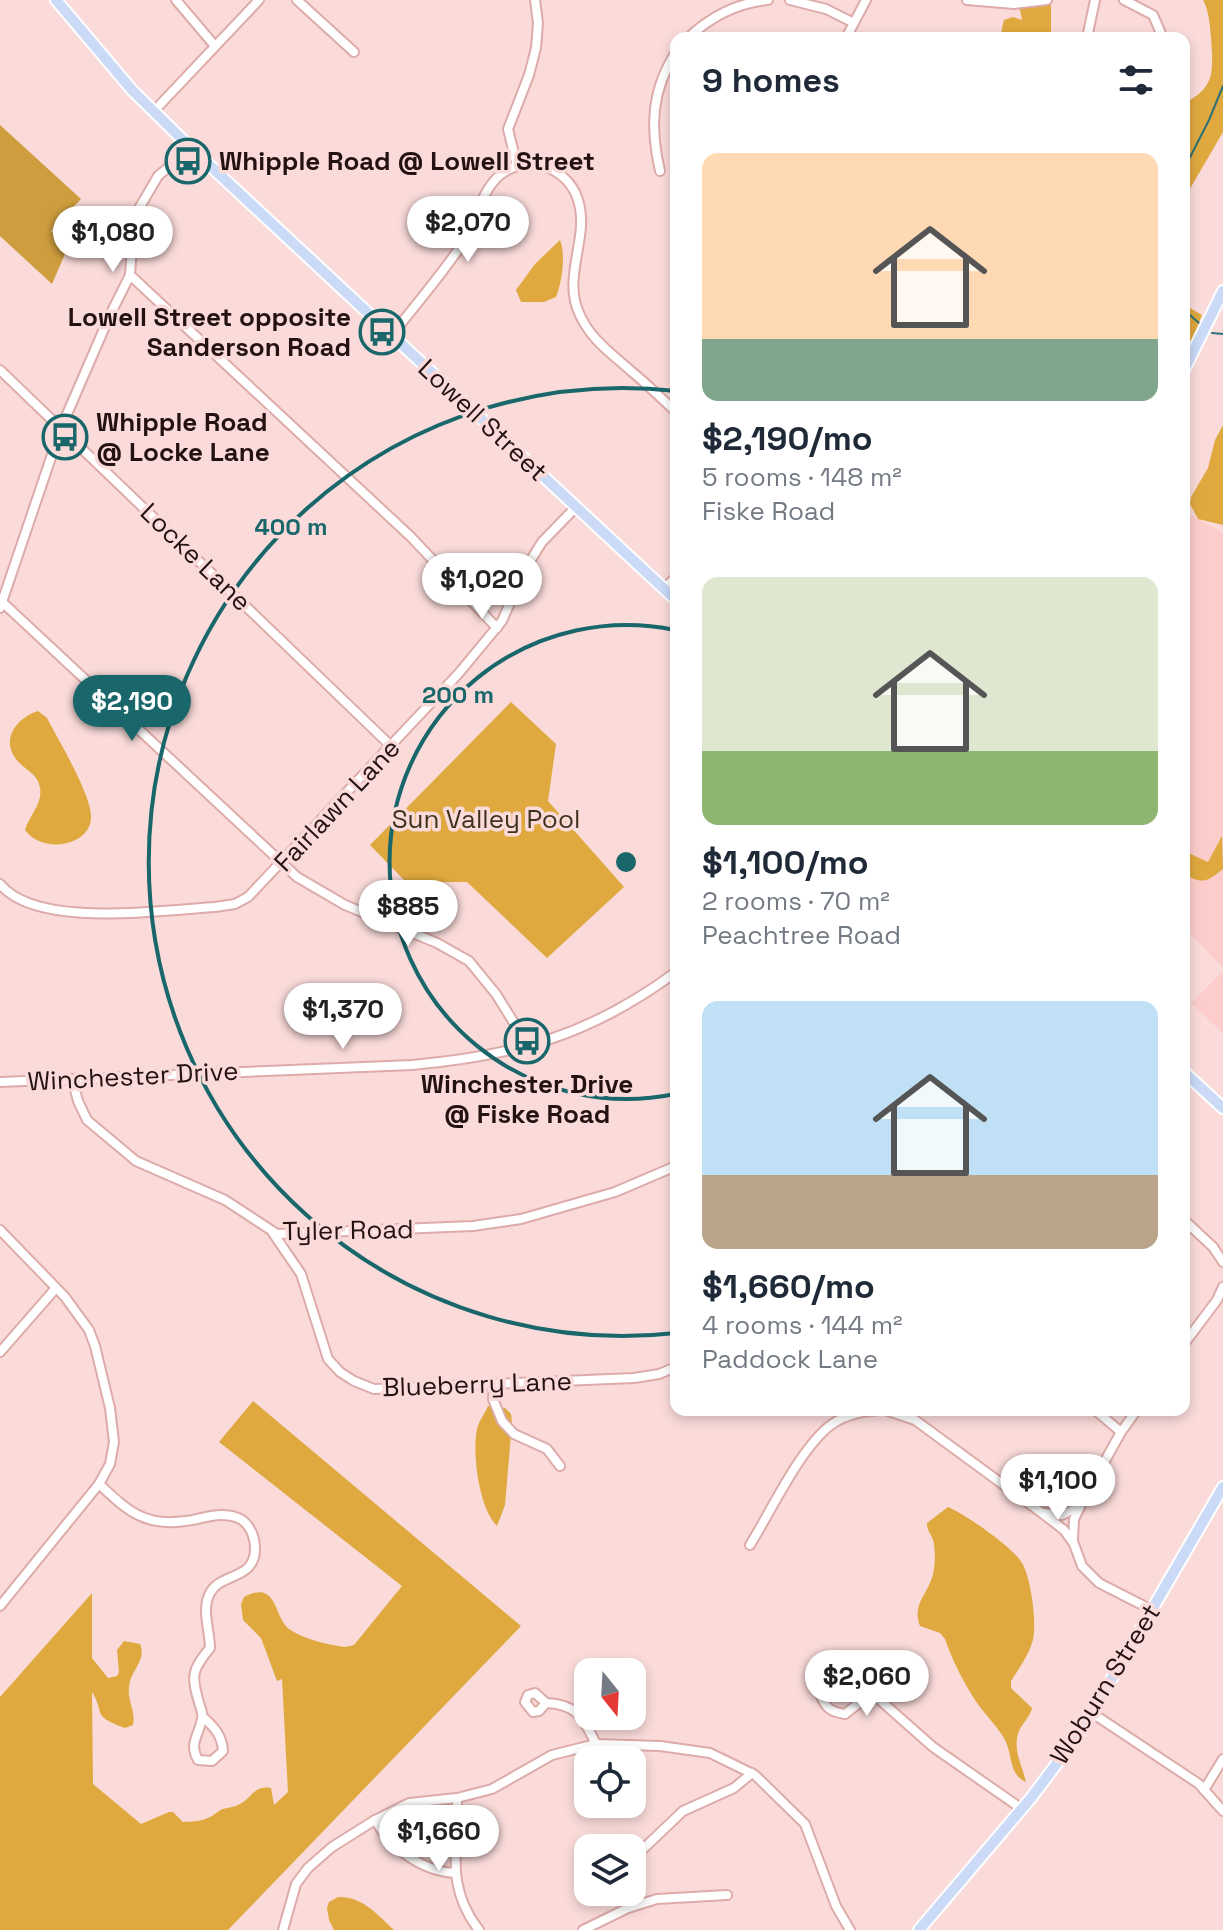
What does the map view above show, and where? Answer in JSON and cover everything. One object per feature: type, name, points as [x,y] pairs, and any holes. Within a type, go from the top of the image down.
[{"type":"main road","name":"Lowell Street","points":[[56,0],[132,90],[191,148],[670,594]]},
{"type":"main road","points":[[1190,358],[1223,291]]},
{"type":"main road","points":[[1190,1078],[1223,1108]]},
{"type":"main road","name":"Woburn Street","points":[[919,1930],[1059,1762],[1092,1713],[1223,1487]]},
{"type":"street","points":[[176,0],[215,46]]},
{"type":"street","points":[[155,110],[259,0]]},
{"type":"street","points":[[297,0],[354,52]]},
{"type":"street","points":[[517,166],[508,129],[536,48],[538,23],[535,0]]},
{"type":"street","points":[[696,32],[724,12],[768,0]]},
{"type":"street","points":[[790,0],[826,9],[854,23]]},
{"type":"street","points":[[849,32],[866,0]]},
{"type":"street","points":[[967,0],[1014,4],[1047,0]]},
{"type":"street","points":[[1088,32],[1095,0]]},
{"type":"street","points":[[1124,0],[1153,15],[1160,32]]},
{"type":"street","points":[[660,171],[654,146],[654,105],[661,79],[670,63]]},
{"type":"street","points":[[191,148],[158,176],[134,217],[130,275],[61,428],[1,605],[282,863],[319,892],[437,943],[469,961],[496,994],[529,1047]]},
{"type":"street","points":[[392,335],[460,247],[491,184],[517,166],[533,164],[561,175],[571,184],[578,197],[581,213],[572,286],[579,315],[598,343],[670,407]]},
{"type":"street","points":[[130,275],[411,537],[497,628]]},
{"type":"street","name":"Locke Lane","points":[[0,370],[391,746]]},
{"type":"street","name":"Fairlawn Lane","points":[[0,884],[17,898],[58,912],[215,907],[235,904],[248,897],[432,704],[497,628],[510,607],[524,571],[542,542],[576,507]]},
{"type":"street","points":[[664,589],[670,583]]},
{"type":"street","name":"Winchester Drive","points":[[0,1082],[412,1065],[476,1058],[555,1040],[628,1006],[670,976]]},
{"type":"street","name":"Tyler Road","points":[[72,1079],[87,1120],[136,1161],[225,1200],[273,1233],[473,1226],[521,1219],[615,1192],[670,1169]]},
{"type":"street","points":[[1190,1226],[1213,1247],[1223,1262]]},
{"type":"street","points":[[0,1230],[56,1288],[89,1330],[110,1408],[114,1442],[110,1464],[99,1484],[0,1606]]},
{"type":"street","name":"Blueberry Lane","points":[[273,1233],[301,1274],[328,1359],[340,1372],[374,1389],[634,1378],[670,1369]]},
{"type":"street","points":[[1190,1336],[1223,1287]]},
{"type":"street","points":[[0,1352],[56,1288]]},
{"type":"street","points":[[494,1385],[493,1399],[502,1421],[514,1434],[547,1449],[560,1466]]},
{"type":"street","points":[[750,1545],[822,1434],[829,1426],[851,1416]]},
{"type":"street","points":[[902,1416],[915,1420],[1042,1513],[1064,1530],[1074,1544]]},
{"type":"street","points":[[1102,1416],[1121,1432]]},
{"type":"street","points":[[1133,1416],[1080,1506],[1072,1532],[1082,1566],[1099,1583],[1152,1610]]},
{"type":"street","points":[[99,1484],[120,1505],[149,1520],[163,1523],[232,1515],[244,1520],[250,1529],[255,1555],[249,1568],[210,1591],[207,1602],[210,1648],[195,1667],[193,1678],[203,1717],[193,1751],[198,1760],[212,1761],[223,1751],[222,1744],[215,1727],[203,1717]]},
{"type":"street","points":[[1042,1513],[1062,1515],[1080,1506]]},
{"type":"street","points":[[872,1693],[845,1714],[825,1707],[821,1696],[840,1679],[850,1677],[872,1693],[933,1747],[1022,1809]]},
{"type":"street","points":[[546,1703],[564,1704],[584,1719],[596,1744]]},
{"type":"street","points":[[1092,1713],[1199,1784],[1223,1811]]},
{"type":"street","points":[[283,1930],[296,1884],[308,1868],[332,1847],[375,1820],[409,1803],[457,1798],[492,1789],[552,1755],[596,1744],[660,1746],[710,1753],[752,1773],[805,1824],[836,1906],[850,1930]]},
{"type":"street","points":[[1204,1790],[1223,1759]]},
{"type":"street","points":[[646,1846],[683,1811],[734,1788],[752,1773]]},
{"type":"street","points":[[457,1798],[455,1873],[459,1899],[479,1930]]},
{"type":"street","points":[[375,1820],[401,1852],[436,1869],[455,1873]]},
{"type":"street","points":[[583,1930],[628,1908],[657,1899],[727,1895]]},
{"type":"shaded area","points":[[0,125],[81,199],[51,231],[68,247],[52,284],[0,236]]},
{"type":"shaded area","points":[[1190,514],[1223,533],[1223,968],[1190,933]]},
{"type":"shaded area","points":[[1223,971],[1223,1033],[1191,1003]]},
{"type":"green space","points":[[1018,0],[1051,0],[1051,32],[1001,32],[1004,20],[1013,17],[1022,20]]},
{"type":"green space","points":[[1203,0],[1223,0],[1223,132],[1190,189],[1190,99],[1202,91],[1212,69],[1207,8]]},
{"type":"green space","points":[[560,240],[562,268],[556,297],[544,302],[521,302],[516,290],[535,264]]},
{"type":"green space","points":[[1190,308],[1202,315],[1190,346]]},
{"type":"green space","points":[[1223,425],[1223,525],[1198,519],[1190,504],[1208,468],[1215,440]]},
{"type":"green space","name":"Sun Valley Pool","points":[[511,702],[556,744],[548,801],[624,887],[547,958],[467,882],[406,882],[370,845]]},
{"type":"green space","points":[[38,711],[47,718],[80,780],[89,805],[89,826],[84,834],[66,844],[43,843],[25,830],[38,804],[40,788],[37,779],[19,763],[10,744],[18,724]]},
{"type":"green space","points":[[1222,836],[1223,869],[1202,881],[1190,877],[1190,854],[1208,862]]},
{"type":"green space","points":[[253,1401],[521,1626],[228,1930],[0,1930],[0,1697],[92,1593],[92,1658],[108,1678],[117,1676],[119,1672],[117,1650],[124,1641],[140,1644],[142,1650],[129,1687],[133,1725],[125,1728],[103,1717],[92,1692],[93,1784],[141,1824],[169,1812],[183,1822],[203,1820],[238,1805],[256,1790],[265,1788],[271,1788],[274,1805],[288,1792],[282,1679],[277,1681],[261,1638],[243,1620],[241,1604],[244,1597],[263,1593],[273,1601],[289,1629],[316,1641],[345,1647],[354,1645],[402,1586],[219,1442]]},
{"type":"green space","points":[[488,1406],[505,1408],[511,1414],[512,1423],[505,1505],[497,1526],[481,1494],[476,1466],[477,1429]]},
{"type":"green space","points":[[948,1507],[977,1524],[1009,1549],[1022,1563],[1028,1579],[1033,1602],[1034,1635],[1028,1653],[1011,1681],[1011,1688],[1032,1708],[1017,1738],[1018,1756],[1026,1782],[1016,1774],[1005,1740],[971,1693],[945,1639],[940,1633],[920,1626],[918,1619],[919,1606],[932,1578],[934,1565],[934,1544],[927,1523]]},
{"type":"green space","points":[[338,1897],[362,1903],[394,1930],[334,1930],[327,1908],[329,1902]]},
{"type":"waterway","points":[[1190,157],[1223,86]]},
{"type":"waterway","points":[[1190,315],[1199,323]]},
{"type":"waterway","points":[[1212,333],[1223,334]]},
{"type":"place","name":"Whipple Road @ Lowell Street","points":[[188,161]]},
{"type":"place","name":"Lowell Street opposite Sanderson Road","points":[[382,332]]},
{"type":"place","name":"Whipple Road @ Locke Lane","points":[[65,437]]},
{"type":"place","name":"Winchester Drive @ Fiske Road","points":[[527,1041]]}]
